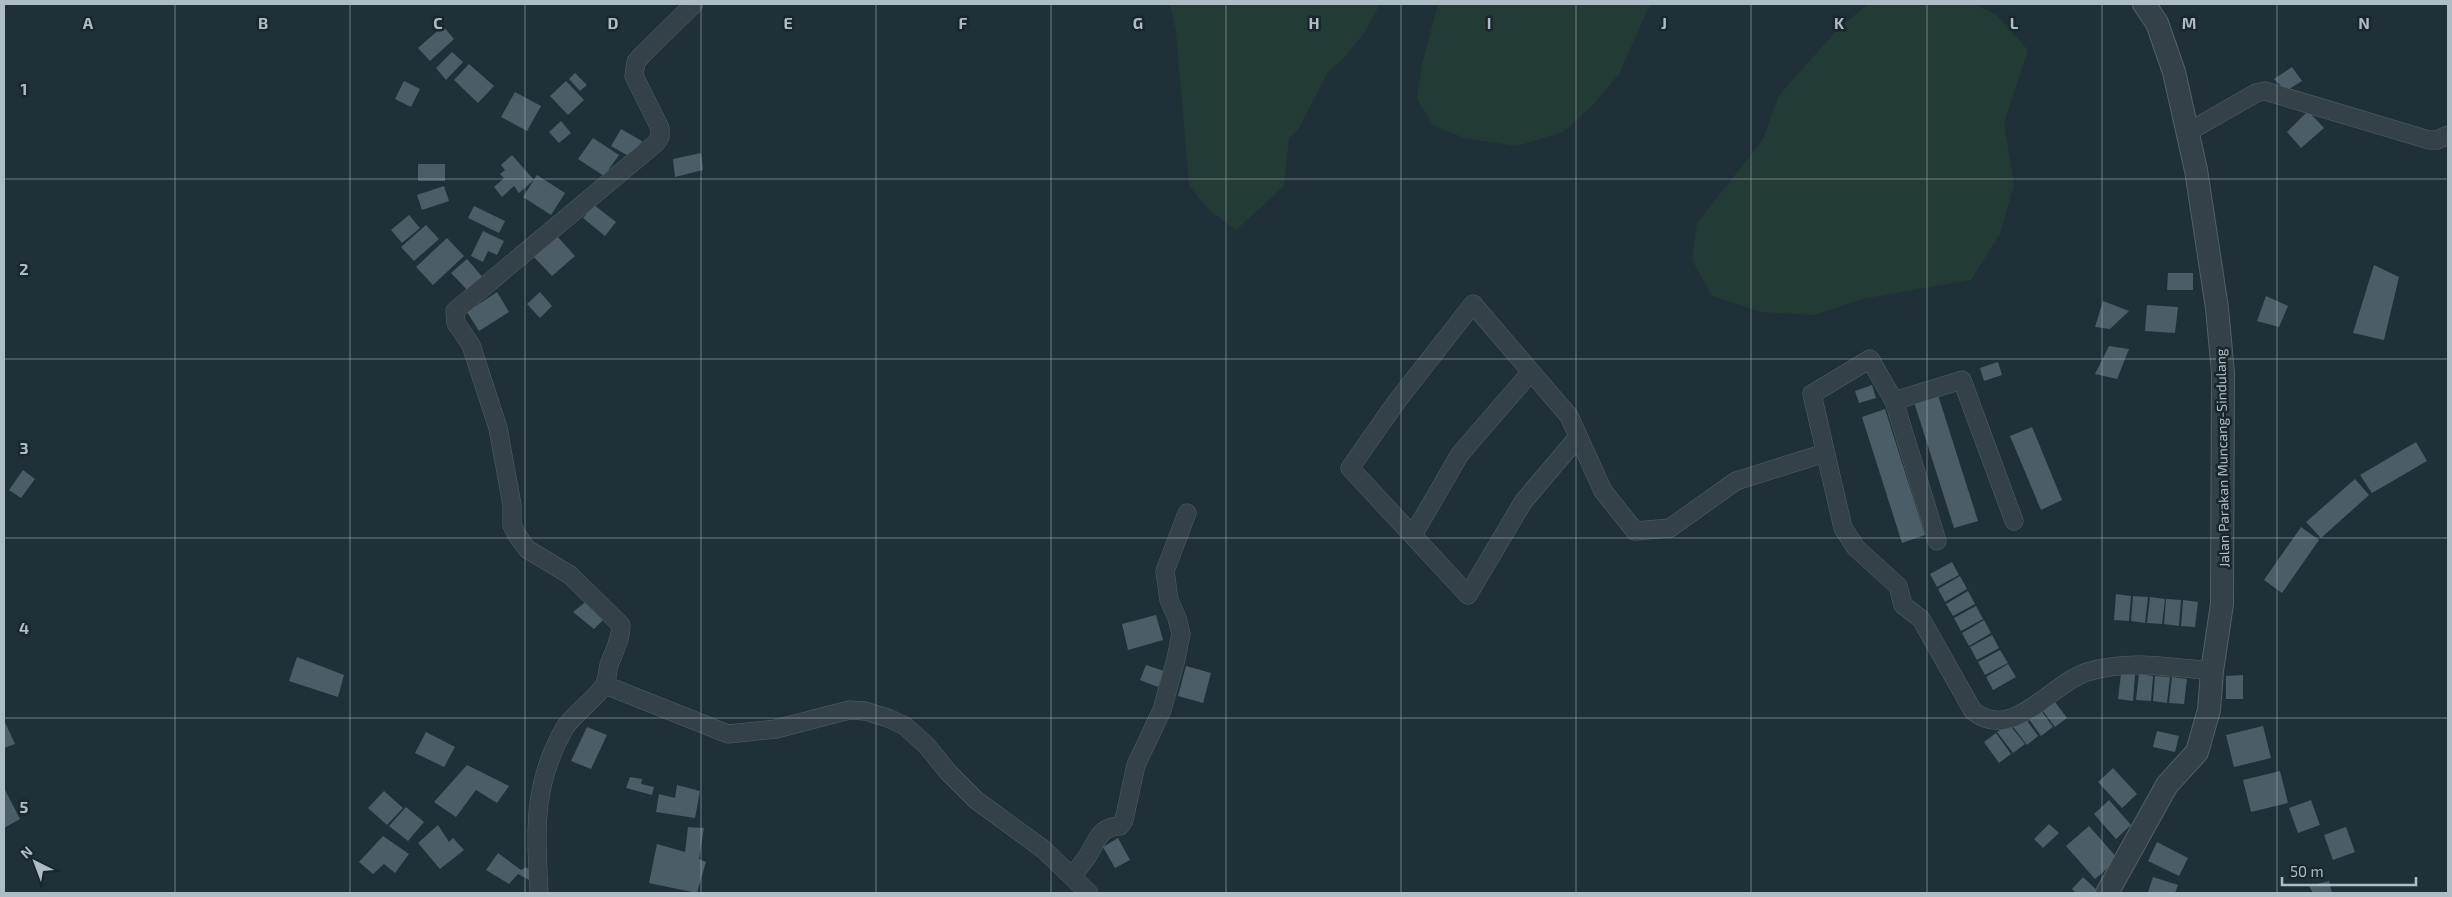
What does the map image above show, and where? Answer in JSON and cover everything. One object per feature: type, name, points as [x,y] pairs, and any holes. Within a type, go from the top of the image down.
[{"type":"street","points":[[539,893],[536,836],[538,797],[547,767],[565,728],[605,685],[609,665],[621,635],[621,625],[570,576],[527,549],[517,535],[512,525],[512,505],[498,428],[471,345],[456,323],[455,311],[656,144],[660,137],[660,128],[634,76],[634,69],[642,54],[694,4]]},
{"type":"street","name":"Jalan Parakan Muncang-Sindulang","points":[[2107,893],[2167,785],[2197,752],[2209,710],[2212,671],[2222,604],[2223,373],[2218,308],[2196,170],[2174,72],[2157,23],[2144,4]]},
{"type":"street","points":[[2188,132],[2256,93],[2265,91],[2429,140],[2437,140],[2448,135]]},
{"type":"street","points":[[1578,437],[1523,502],[1468,595],[1350,468],[1397,401],[1473,304],[1569,416],[1602,491],[1635,531],[1670,528],[1736,481],[1825,453]]},
{"type":"street","points":[[1937,541],[1894,401],[1870,359],[1812,394],[1843,528],[1856,548],[1898,586],[1903,604],[1921,619],[1966,702],[1982,719],[1993,721],[2014,717],[2075,677],[2096,670],[2132,663],[2212,671]]},
{"type":"street","points":[[1413,535],[1460,454],[1531,372]]},
{"type":"street","points":[[1894,401],[1962,380],[2014,521]]},
{"type":"street","points":[[1072,876],[1086,858],[1098,835],[1114,826],[1120,826],[1124,820],[1136,765],[1162,710],[1181,634],[1177,618],[1169,600],[1165,571],[1187,513]]},
{"type":"street","points":[[605,685],[728,734],[776,729],[849,710],[865,711],[888,718],[905,726],[927,746],[948,772],[976,800],[1043,848],[1089,893]]},
{"type":"green space","points":[[1170,4],[1380,4],[1365,32],[1343,59],[1328,72],[1298,130],[1289,138],[1284,186],[1236,230],[1210,211],[1189,186],[1176,31]]},
{"type":"green space","points":[[1438,4],[1650,4],[1619,74],[1592,106],[1563,132],[1517,146],[1464,138],[1433,125],[1417,99],[1422,64]]},
{"type":"green space","points":[[1868,4],[1975,4],[1996,15],[2028,50],[2004,123],[2014,185],[2000,234],[1971,280],[1862,299],[1815,315],[1761,312],[1712,296],[1692,260],[1697,223],[1763,139],[1779,95],[1838,29]]},
{"type":"building","points":[[443,26],[454,39],[430,61],[418,48]]},
{"type":"building","points":[[452,52],[463,62],[446,80],[436,68]]},
{"type":"building","points":[[469,64],[494,86],[478,103],[454,80]]},
{"type":"building","points":[[2292,67],[2302,81],[2286,91],[2274,79]]},
{"type":"building","points":[[575,73],[587,85],[580,91],[569,79]]},
{"type":"building","points":[[404,81],[420,89],[411,107],[395,99]]},
{"type":"building","points":[[566,81],[584,100],[568,115],[550,96]]},
{"type":"building","points":[[515,92],[541,106],[527,131],[501,117]]},
{"type":"building","points":[[2308,111],[2324,128],[2301,148],[2287,132]]},
{"type":"building","points":[[561,121],[571,133],[559,143],[549,132]]},
{"type":"building","points":[[621,129],[642,141],[632,158],[611,146]]},
{"type":"building","points":[[593,138],[619,155],[604,176],[578,159]]},
{"type":"building","points":[[701,153],[703,170],[675,177],[673,159]]},
{"type":"building","points":[[512,155],[534,180],[519,193],[514,186],[502,197],[494,187],[504,178],[500,174],[505,170],[501,165]]},
{"type":"building","points":[[418,164],[445,164],[445,181],[418,181]]},
{"type":"building","points":[[537,175],[565,193],[551,215],[523,197]]},
{"type":"building","points":[[444,186],[449,201],[422,210],[417,195]]},
{"type":"building","points":[[594,205],[616,222],[605,236],[583,218]]},
{"type":"building","points":[[474,206],[505,221],[499,233],[468,218]]},
{"type":"building","points":[[409,215],[420,228],[402,243],[391,230]]},
{"type":"building","points":[[426,225],[439,239],[414,261],[401,247]]},
{"type":"building","points":[[483,231],[504,241],[497,255],[488,251],[483,262],[471,256]]},
{"type":"building","points":[[556,235],[575,256],[552,276],[533,256]]},
{"type":"building","points":[[447,238],[464,256],[433,285],[416,267]]},
{"type":"building","points":[[467,259],[485,280],[470,293],[451,273]]},
{"type":"building","points":[[2374,265],[2399,277],[2384,340],[2353,333]]},
{"type":"building","points":[[2168,273],[2193,273],[2193,290],[2167,290]]},
{"type":"building","points":[[497,292],[509,312],[479,331],[467,312]]},
{"type":"building","points":[[540,292],[552,306],[540,318],[527,304]]},
{"type":"building","points":[[2266,296],[2288,306],[2279,327],[2257,321]]},
{"type":"building","points":[[2103,301],[2129,311],[2110,329],[2095,327]]},
{"type":"building","points":[[2147,305],[2178,307],[2175,333],[2145,331]]},
{"type":"building","points":[[2109,346],[2129,349],[2117,379],[2095,374]]},
{"type":"building","points":[[1998,362],[2002,375],[1984,381],[1980,368]]},
{"type":"building","points":[[1872,385],[1876,398],[1859,403],[1855,391]]},
{"type":"building","points":[[1938,395],[1978,521],[1954,528],[1914,402]]},
{"type":"building","points":[[1885,409],[1925,535],[1902,543],[1862,417]]},
{"type":"building","points":[[2032,427],[2062,500],[2041,510],[2010,436]]},
{"type":"building","points":[[2416,442],[2427,461],[2372,493],[2360,475]]},
{"type":"building","points":[[23,470],[35,479],[21,498],[9,490]]},
{"type":"building","points":[[2355,479],[2369,495],[2321,538],[2306,522]]},
{"type":"building","points":[[2301,527],[2319,540],[2282,593],[2264,580]]},
{"type":"building","points":[[1952,562],[1959,575],[1937,587],[1930,574]]},
{"type":"building","points":[[1960,576],[1967,589],[1945,602],[1938,589]]},
{"type":"building","points":[[1968,591],[1975,604],[1953,616],[1946,604]]},
{"type":"building","points":[[2116,594],[2131,596],[2129,621],[2114,620]]},
{"type":"building","points":[[2133,596],[2148,597],[2145,623],[2131,621]]},
{"type":"building","points":[[2150,597],[2165,599],[2162,624],[2147,623]]},
{"type":"building","points":[[2166,599],[2181,600],[2179,626],[2164,624]]},
{"type":"building","points":[[588,600],[606,617],[594,629],[573,612]]},
{"type":"building","points":[[2183,600],[2198,602],[2195,627],[2181,626]]},
{"type":"building","points":[[1976,606],[1983,619],[1961,631],[1954,618]]},
{"type":"building","points":[[1156,615],[1163,640],[1128,650],[1122,624]]},
{"type":"building","points":[[1984,620],[1991,633],[1969,646],[1962,633]]},
{"type":"building","points":[[1992,635],[1999,648],[1977,660],[1970,647]]},
{"type":"building","points":[[2000,650],[2008,663],[1985,675],[1978,662]]},
{"type":"building","points":[[297,657],[344,675],[338,697],[289,681]]},
{"type":"building","points":[[2008,664],[2016,677],[1993,690],[1986,677]]},
{"type":"building","points":[[1146,665],[1164,671],[1158,687],[1140,680]]},
{"type":"building","points":[[1186,666],[1211,673],[1203,703],[1178,696]]},
{"type":"building","points":[[2121,674],[2135,675],[2133,701],[2118,699]]},
{"type":"building","points":[[2139,674],[2153,676],[2151,701],[2136,700]]},
{"type":"building","points":[[2243,675],[2243,699],[2226,699],[2226,676]]},
{"type":"building","points":[[2155,676],[2170,677],[2167,703],[2153,701]]},
{"type":"building","points":[[2172,677],[2187,679],[2184,704],[2169,703]]},
{"type":"building","points":[[2052,698],[2067,718],[2055,727],[2040,707]]},
{"type":"building","points":[[2038,706],[2053,727],[2041,736],[2026,715]]},
{"type":"building","points":[[2023,715],[2038,736],[2027,745],[2011,724]]},
{"type":"building","points":[[4,720],[15,744],[4,748]]},
{"type":"building","points":[[2009,724],[2025,744],[2013,753],[1997,732]]},
{"type":"building","points":[[2263,726],[2271,758],[2234,767],[2226,735]]},
{"type":"building","points":[[587,727],[607,735],[591,769],[571,761]]},
{"type":"building","points":[[2157,731],[2179,736],[2175,752],[2153,747]]},
{"type":"building","points":[[426,732],[455,747],[444,767],[415,753]]},
{"type":"building","points":[[1996,733],[2011,754],[1999,763],[1984,742]]},
{"type":"building","points":[[467,765],[509,786],[497,803],[476,790],[456,817],[434,802]]},
{"type":"building","points":[[2113,768],[2137,794],[2122,808],[2098,782]]},
{"type":"building","points":[[2280,771],[2288,803],[2251,812],[2243,780]]},
{"type":"building","points":[[630,777],[642,779],[641,784],[654,787],[652,795],[626,788]]},
{"type":"building","points":[[677,785],[700,791],[695,818],[656,812],[659,794],[675,798]]},
{"type":"building","points":[[4,788],[20,819],[4,828]]},
{"type":"building","points":[[384,791],[403,808],[387,825],[368,808]]},
{"type":"building","points":[[2109,800],[2131,825],[2116,839],[2094,814]]},
{"type":"building","points":[[2311,800],[2320,825],[2298,833],[2289,808]]},
{"type":"building","points":[[406,807],[424,822],[408,841],[389,826]]},
{"type":"building","points":[[2049,824],[2059,833],[2043,848],[2034,839]]},
{"type":"building","points":[[438,825],[449,842],[453,838],[464,850],[440,869],[418,843]]},
{"type":"building","points":[[2089,826],[2118,859],[2095,879],[2066,846]]},
{"type":"building","points":[[688,827],[704,828],[699,859],[706,862],[697,893],[649,883],[657,844],[685,852]]},
{"type":"building","points":[[2346,827],[2355,852],[2333,860],[2324,835]]},
{"type":"building","points":[[383,836],[409,854],[395,873],[384,864],[373,874],[359,862]]},
{"type":"building","points":[[1118,838],[1130,860],[1115,868],[1103,847]]},
{"type":"building","points":[[2157,842],[2188,858],[2179,876],[2148,861]]},
{"type":"building","points":[[498,853],[521,870],[526,867],[536,875],[533,882],[518,874],[509,884],[486,870]]},
{"type":"building","points":[[2083,877],[2100,893],[2076,893],[2072,889]]},
{"type":"building","points":[[2153,877],[2178,885],[2175,893],[2148,892]]},
{"type":"building","points":[[2329,881],[2332,893],[2313,893],[2309,886]]}]
